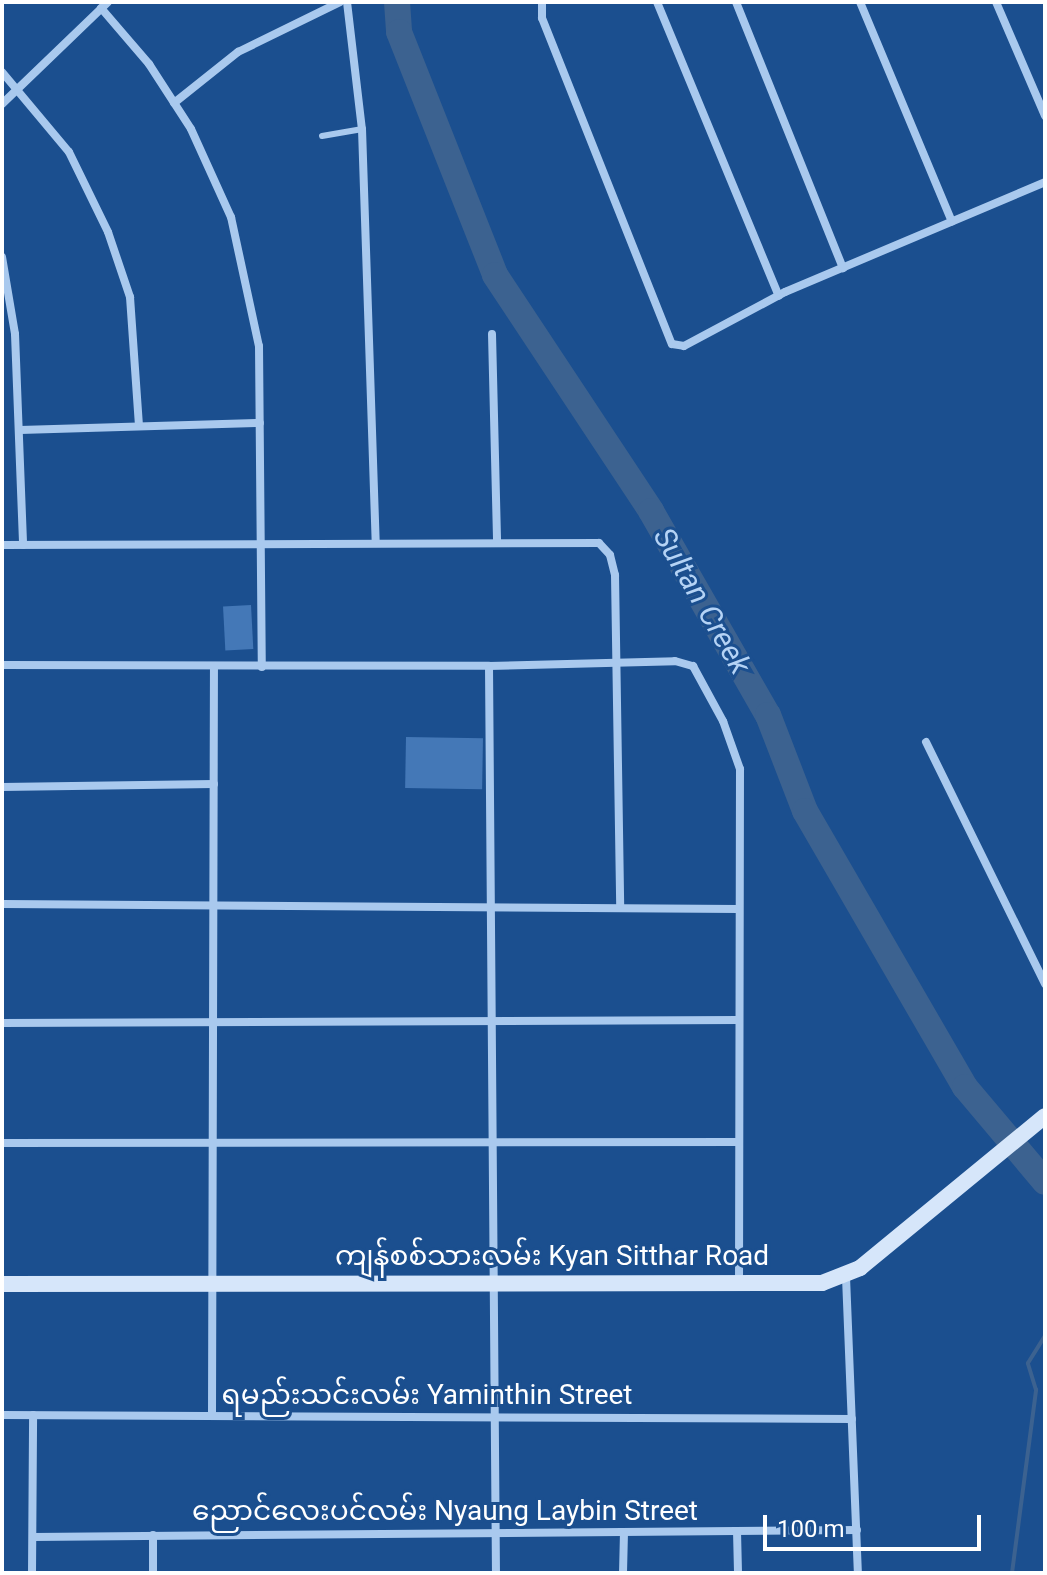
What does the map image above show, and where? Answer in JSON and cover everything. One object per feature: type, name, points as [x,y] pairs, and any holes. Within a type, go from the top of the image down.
[{"type":"main road","points":[[846,1277],[1045,1116]]},
{"type":"main road","name":"ကျန်စစ်သားလမ်း Kyan Sitthar Road","points":[[2,1284],[496,1280],[822,1283],[846,1277]]},
{"type":"street","points":[[174,103],[238,52],[340,2]]},
{"type":"street","points":[[347,2],[362,129],[376,541]]},
{"type":"street","points":[[542,2],[542,18],[672,344],[684,346],[779,296],[1045,182]]},
{"type":"street","points":[[657,2],[779,296]]},
{"type":"street","points":[[736,2],[843,268]]},
{"type":"street","points":[[860,2],[952,222]]},
{"type":"street","points":[[996,2],[1045,116]]},
{"type":"street","points":[[2,104],[104,5],[174,103],[231,217],[259,346],[262,667]]},
{"type":"street","points":[[2,72],[69,152],[108,232],[130,297],[139,425]]},
{"type":"street","points":[[2,257],[15,334],[23,545]]},
{"type":"street","points":[[492,334],[497,540]]},
{"type":"street","points":[[20,430],[260,423]]},
{"type":"street","points":[[2,545],[497,540],[599,543],[610,555],[615,575],[620,908]]},
{"type":"street","points":[[2,665],[489,666],[675,661],[693,666],[705,680],[740,769],[739,1282]]},
{"type":"street","points":[[489,666],[496,1573]]},
{"type":"street","points":[[212,1416],[214,667]]},
{"type":"street","points":[[926,742],[1045,984]]},
{"type":"street","points":[[2,787],[214,784]]},
{"type":"street","points":[[2,904],[739,909]]},
{"type":"street","points":[[2,1023],[739,1020]]},
{"type":"street","points":[[2,1143],[739,1142]]},
{"type":"street","points":[[846,1277],[858,1573]]},
{"type":"street","name":"ရမည်းသင်းလမ်း Yaminthin Street","points":[[2,1415],[852,1419]]},
{"type":"street","points":[[32,1573],[33,1415]]},
{"type":"street","name":"ညောင်လေးပင်လမ်း Nyaung Laybin Street","points":[[33,1537],[857,1530]]},
{"type":"street","points":[[737,1531],[738,1573]]},
{"type":"street","points":[[623,1573],[624,1532]]},
{"type":"street","points":[[153,1535],[153,1573]]},
{"type":"lane","points":[[322,136],[362,129]]},
{"type":"building","points":[[251,605],[253,649],[225,650],[223,606]]},
{"type":"building","points":[[406,737],[483,738],[482,789],[405,788]]},
{"type":"waterway","name":"Sultan Creek","points":[[397,2],[399,32],[495,275],[651,511],[768,715],[805,811],[965,1087],[1045,1182]]},
{"type":"waterway","points":[[1012,1573],[1036,1390],[1028,1363],[1045,1336]]}]
